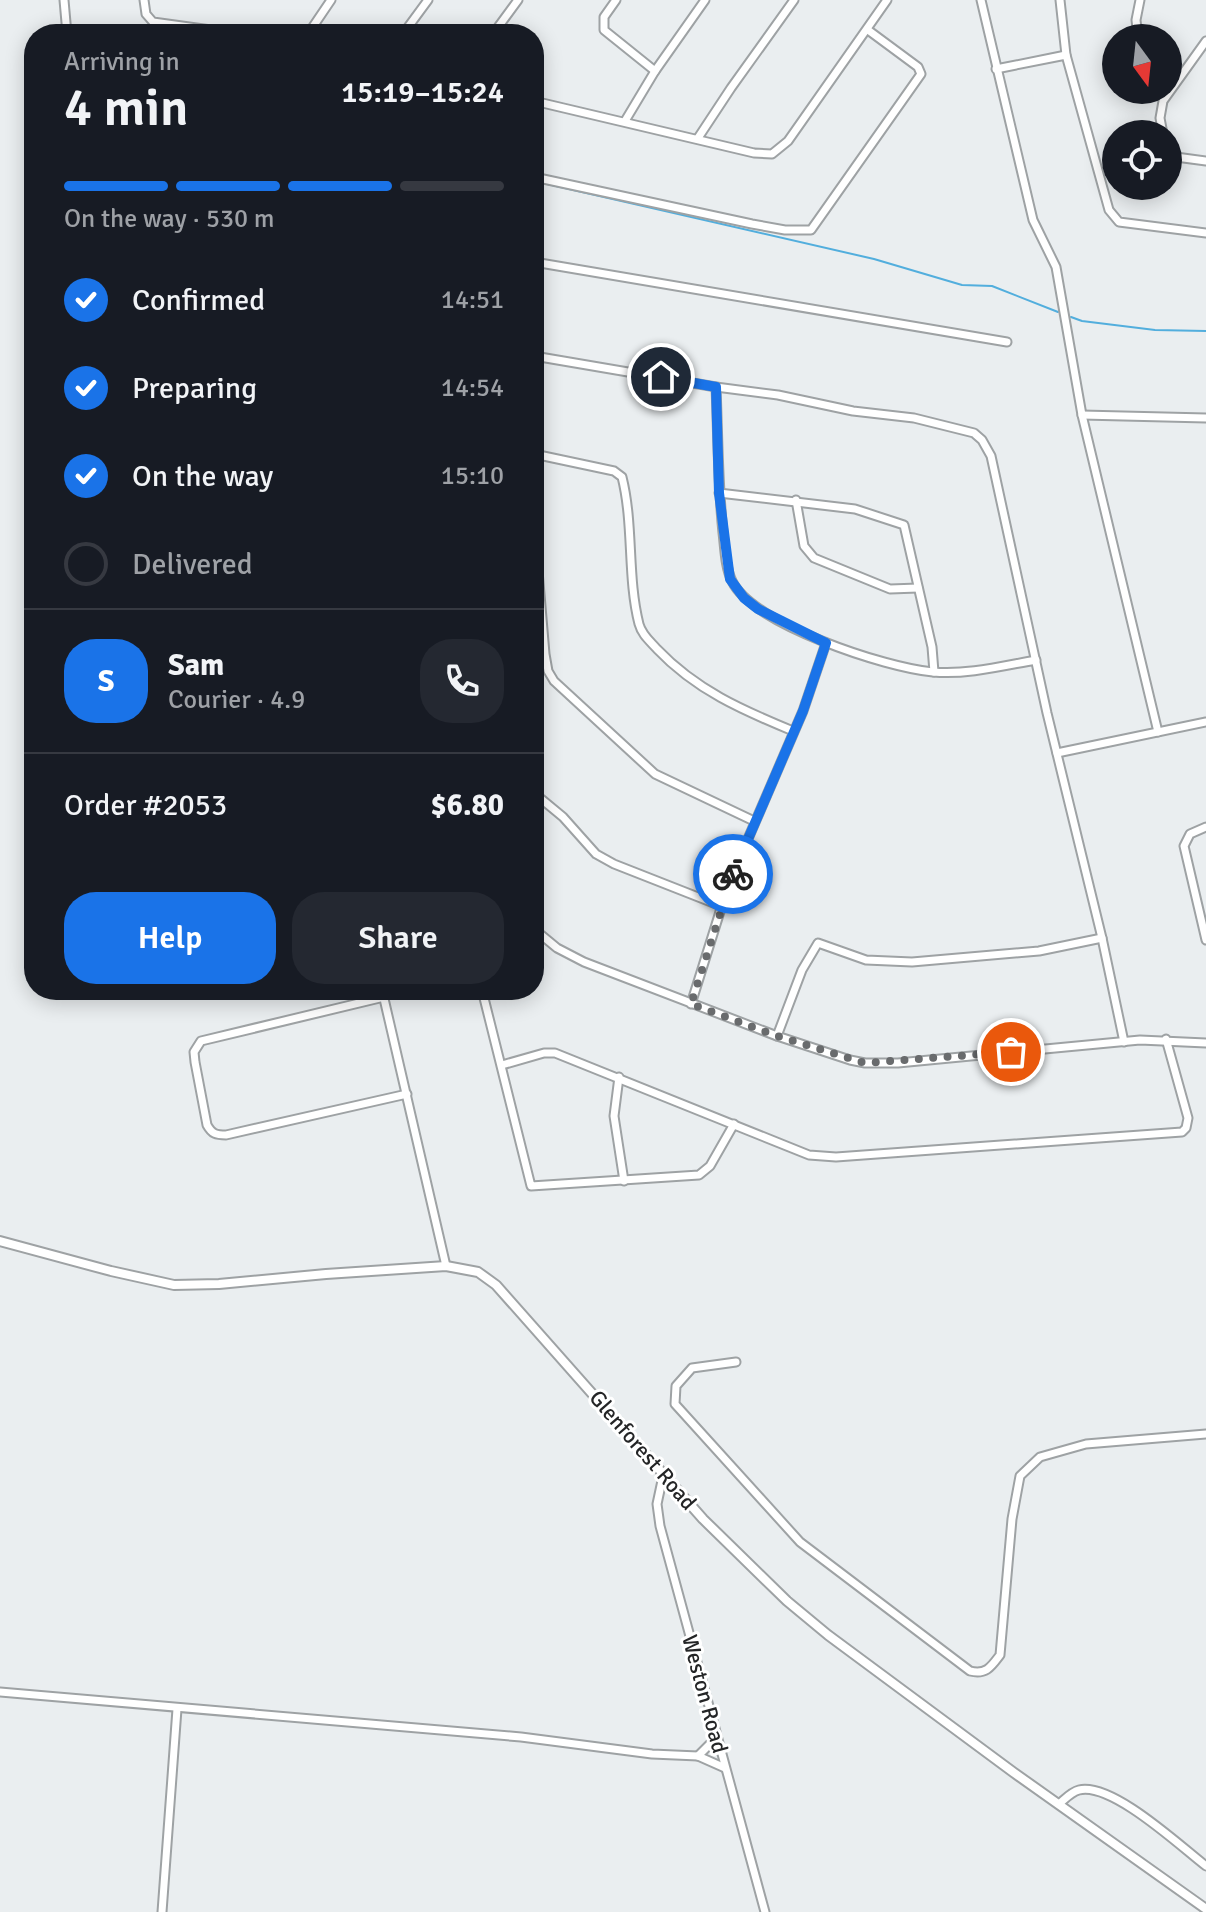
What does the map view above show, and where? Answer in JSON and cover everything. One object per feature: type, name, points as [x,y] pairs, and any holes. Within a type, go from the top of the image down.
[{"type":"street","points":[[64,0],[66,24]]},
{"type":"street","points":[[144,0],[148,18],[166,24]]},
{"type":"street","points":[[315,24],[331,0]]},
{"type":"street","points":[[410,24],[428,0]]},
{"type":"street","points":[[500,24],[518,0]]},
{"type":"street","points":[[616,0],[604,17],[604,30],[655,71]]},
{"type":"street","points":[[625,121],[655,71],[705,0]]},
{"type":"street","points":[[698,138],[794,0]]},
{"type":"street","points":[[544,103],[754,153],[778,151],[887,0]]},
{"type":"street","points":[[981,0],[1033,220],[1056,267],[1082,415],[1158,732]]},
{"type":"street","points":[[1060,0],[1066,55],[1109,210],[1119,222],[1206,233]]},
{"type":"street","points":[[1136,24],[1140,0]]},
{"type":"street","points":[[544,179],[752,224],[785,230],[811,230],[921,74],[918,67],[868,30]]},
{"type":"street","points":[[1182,72],[1206,41]]},
{"type":"street","points":[[996,69],[1066,55]]},
{"type":"street","points":[[1182,158],[1206,161]]},
{"type":"street","points":[[544,264],[1007,342]]},
{"type":"street","points":[[544,358],[778,395],[864,413],[914,418],[979,436],[991,456],[1124,1042]]},
{"type":"street","points":[[716,387],[719,493],[726,560],[730,579],[758,609],[826,643],[905,668],[962,672],[1036,660]]},
{"type":"street","points":[[1082,415],[1206,418]]},
{"type":"street","points":[[544,456],[614,471],[622,477],[630,525],[636,605],[642,631],[662,654],[697,685],[724,701],[793,731]]},
{"type":"street","points":[[719,493],[855,509],[904,525],[932,647],[934,672]]},
{"type":"street","points":[[796,500],[804,546],[814,558],[890,589],[918,588]]},
{"type":"street","points":[[544,642],[548,671],[554,681],[655,774],[754,821]]},
{"type":"street","points":[[691,1004],[721,906],[826,643]]},
{"type":"street","points":[[1057,753],[1206,722]]},
{"type":"street","points":[[544,801],[563,817],[596,854],[721,906]]},
{"type":"street","points":[[1206,827],[1190,834],[1184,846],[1206,940]]},
{"type":"street","points":[[544,936],[569,955],[691,1004],[850,1060],[882,1064],[1166,1039],[1206,1043]]},
{"type":"street","points":[[777,1036],[802,970],[818,943],[866,960],[912,962],[1039,951],[1102,938]]},
{"type":"street","points":[[356,1000],[201,1041],[196,1046],[195,1062],[207,1125],[211,1132],[226,1135],[407,1094]]},
{"type":"street","points":[[385,1000],[446,1266]]},
{"type":"street","points":[[485,1000],[531,1186],[695,1176],[704,1173],[734,1124]]},
{"type":"street","points":[[502,1065],[550,1053],[619,1077],[809,1155],[826,1158],[1175,1133],[1186,1128],[1188,1118],[1166,1039]]},
{"type":"street","points":[[619,1077],[614,1116],[624,1181]]},
{"type":"street","name":"Glenforest Road","points":[[0,1241],[174,1285],[446,1266],[478,1272],[496,1285],[663,1476],[753,1570],[818,1626],[1206,1909]]},
{"type":"street","points":[[736,1362],[692,1368],[676,1386],[675,1404],[800,1542],[970,1671],[979,1673],[989,1670],[1000,1655],[1012,1519],[1020,1476],[1040,1457],[1086,1444],[1206,1434]]},
{"type":"street","name":"Weston Road","points":[[663,1476],[658,1494],[658,1514],[765,1912]]},
{"type":"street","points":[[0,1692],[509,1736],[652,1754],[698,1756],[725,1768]]},
{"type":"street","points":[[162,1912],[177,1709]]},
{"type":"street","points":[[698,1756],[717,1737]]},
{"type":"street","points":[[1059,1804],[1079,1790],[1090,1789],[1113,1797],[1206,1866]]},
{"type":"waterway","points":[[544,183],[874,259],[962,285],[992,286],[1058,312]]},
{"type":"waterway","points":[[1071,317],[1155,330],[1206,331]]},
{"type":"way so far","points":[[733,874],[691,1004],[777,1036],[865,1063],[898,1063],[1011,1052]]},
{"type":"route","points":[[661,377],[716,387],[719,493],[730,579],[744,598],[758,609],[826,643],[803,711],[733,874]]}]
